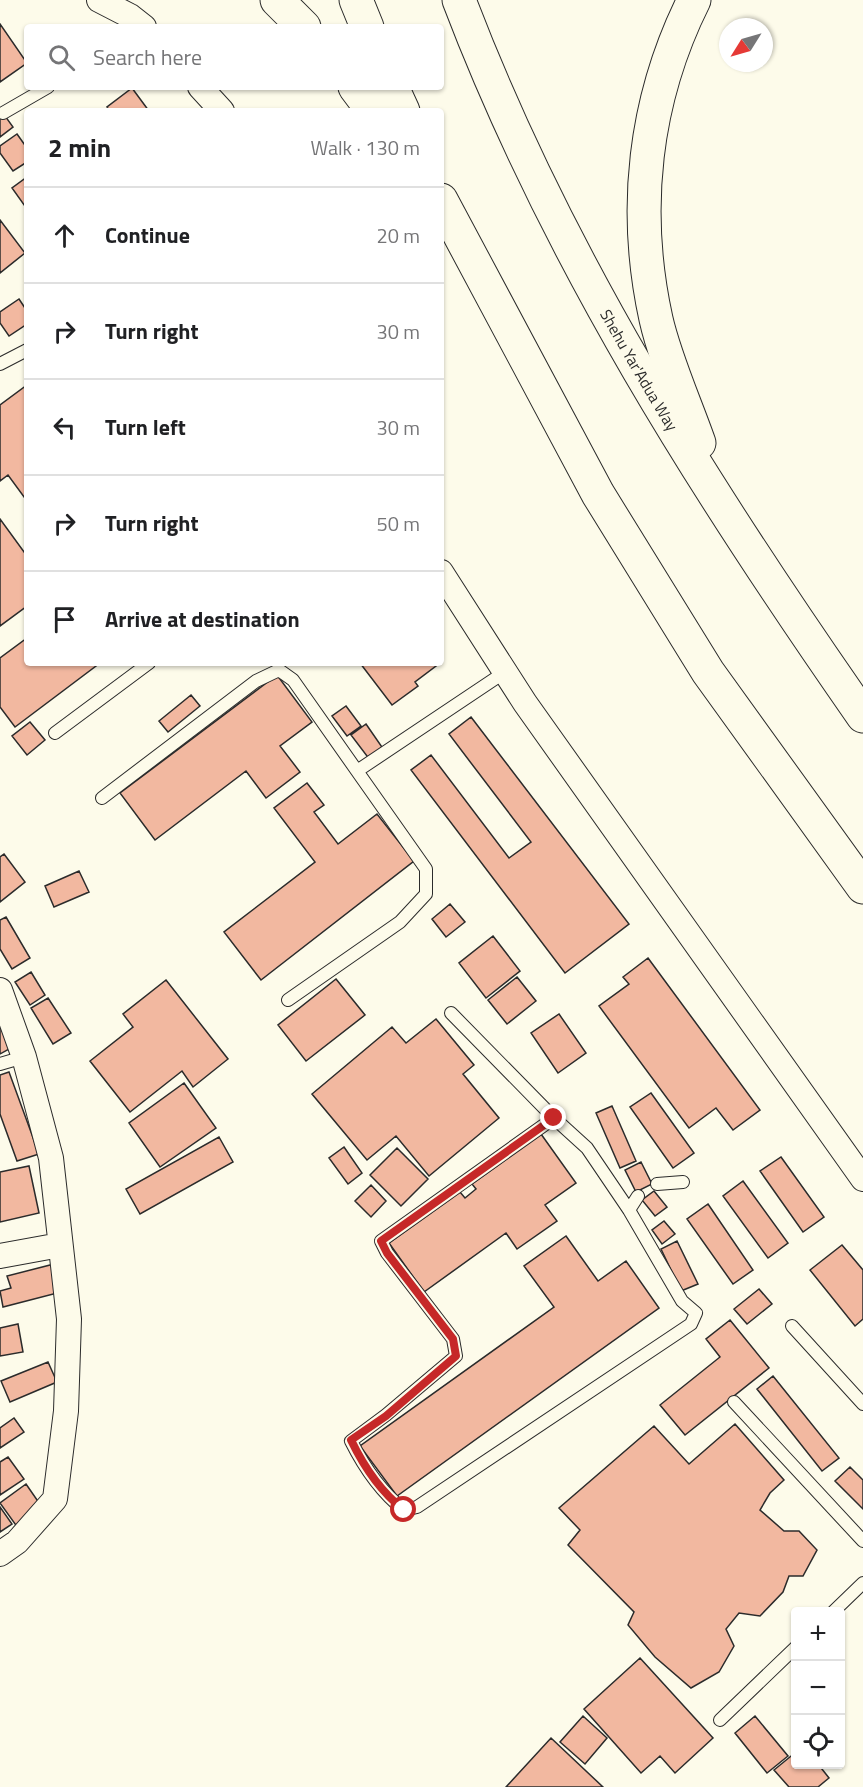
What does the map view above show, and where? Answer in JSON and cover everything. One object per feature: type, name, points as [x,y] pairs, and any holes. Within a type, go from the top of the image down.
[{"type":"highway","points":[[277,0],[301,24]]},
{"type":"highway","points":[[356,0],[366,24]]},
{"type":"highway","name":"Shehu Yar'Adua Way","points":[[459,0],[530,164],[609,321],[721,507],[863,716]]},
{"type":"highway","points":[[694,0],[674,40],[652,120],[644,172],[645,245],[656,320],[721,507]]},
{"type":"highway","points":[[357,90],[371,108]]},
{"type":"highway","points":[[393,90],[402,108]]},
{"type":"highway","points":[[444,206],[598,494],[671,613],[708,672],[863,887]]},
{"type":"street","points":[[99,0],[132,23]]},
{"type":"street","points":[[203,90],[219,108]]},
{"type":"street","points":[[444,577],[505,672],[863,1179]]},
{"type":"street","points":[[0,990],[24,1057],[51,1158],[69,1319],[66,1411],[55,1499],[17,1542],[0,1554]]},
{"type":"street","points":[[0,1256],[60,1245]]},
{"type":"lane","points":[[3,113],[43,90]]},
{"type":"lane","points":[[0,364],[24,352]]},
{"type":"lane","points":[[55,733],[145,666]]},
{"type":"lane","points":[[102,798],[256,681],[279,670],[293,680],[426,869],[426,894],[400,922],[288,1000]]},
{"type":"lane","points":[[357,771],[505,672]]},
{"type":"lane","points":[[451,1013],[554,1118],[587,1148],[629,1210],[682,1301],[696,1313],[691,1324],[417,1507],[404,1510],[390,1499],[360,1459],[351,1440],[386,1416],[456,1356],[453,1339],[387,1253],[381,1241],[554,1118]]},
{"type":"lane","points":[[0,1064],[24,1057]]},
{"type":"lane","points":[[657,1184],[683,1182]]},
{"type":"lane","points":[[629,1210],[638,1196]]},
{"type":"lane","points":[[792,1326],[863,1404]]},
{"type":"lane","points":[[734,1402],[863,1541]]},
{"type":"lane","points":[[837,1607],[863,1583]]},
{"type":"lane","points":[[720,1720],[791,1651]]},
{"type":"building","points":[[0,24],[24,59],[24,65],[0,82]]},
{"type":"building","points":[[129,90],[133,90],[147,108],[108,108]]},
{"type":"building","points":[[0,109],[13,127],[0,137]]},
{"type":"building","points":[[17,134],[24,144],[24,164],[13,171],[0,153],[0,146]]},
{"type":"building","points":[[24,179],[24,205],[12,188]]},
{"type":"building","points":[[0,220],[24,254],[0,273]]},
{"type":"building","points":[[19,299],[24,306],[24,326],[9,336],[0,323],[0,312]]},
{"type":"building","points":[[24,387],[24,497],[8,475],[0,481],[0,405]]},
{"type":"building","points":[[0,519],[24,552],[24,608],[0,626]]},
{"type":"building","points":[[24,640],[24,666],[96,666],[15,727],[0,707],[0,658]]},
{"type":"building","points":[[362,666],[436,666],[415,682],[418,686],[392,705]]},
{"type":"building","points":[[277,675],[312,722],[280,746],[300,772],[266,798],[246,771],[155,840],[120,793]]},
{"type":"building","points":[[191,695],[200,706],[168,732],[159,721]]},
{"type":"building","points":[[346,706],[361,726],[347,736],[332,716]]},
{"type":"building","points":[[471,717],[629,924],[565,973],[411,770],[431,755],[509,858],[531,842],[449,734]]},
{"type":"building","points":[[30,722],[45,740],[27,755],[12,736]]},
{"type":"building","points":[[366,724],[384,750],[370,760],[351,735]]},
{"type":"building","points":[[307,783],[324,805],[314,812],[338,844],[377,814],[414,861],[261,980],[224,932],[315,862],[274,808]]},
{"type":"building","points":[[4,854],[25,882],[0,902],[0,857]]},
{"type":"building","points":[[79,871],[89,892],[54,907],[45,886]]},
{"type":"building","points":[[450,904],[465,922],[446,937],[432,919]]},
{"type":"building","points":[[6,917],[30,958],[12,969],[0,949],[0,920]]},
{"type":"building","points":[[493,936],[520,971],[486,998],[459,963]]},
{"type":"building","points":[[648,958],[760,1110],[733,1130],[716,1108],[689,1128],[599,1006],[629,984],[623,977]]},
{"type":"building","points":[[31,972],[45,995],[30,1005],[15,982]]},
{"type":"building","points":[[517,977],[536,1001],[507,1024],[488,1000]]},
{"type":"building","points":[[336,979],[365,1015],[306,1061],[278,1025]]},
{"type":"building","points":[[166,980],[228,1059],[193,1087],[182,1071],[130,1112],[90,1061],[133,1027],[123,1014]]},
{"type":"building","points":[[48,998],[71,1033],[53,1044],[31,1008]]},
{"type":"building","points":[[559,1014],[586,1053],[558,1073],[531,1033]]},
{"type":"building","points":[[436,1019],[474,1065],[463,1074],[499,1118],[429,1176],[396,1136],[367,1160],[312,1094],[392,1027],[406,1043]]},
{"type":"building","points":[[0,1025],[11,1048],[0,1054]]},
{"type":"building","points":[[9,1072],[39,1154],[17,1161],[0,1114],[0,1075]]},
{"type":"building","points":[[184,1083],[216,1128],[160,1167],[129,1123]]},
{"type":"building","points":[[651,1093],[694,1153],[673,1168],[630,1107]]},
{"type":"building","points":[[612,1106],[636,1161],[620,1168],[596,1113]]},
{"type":"building","points":[[541,1134],[576,1183],[545,1205],[557,1221],[517,1249],[506,1233],[424,1292],[389,1243],[460,1192],[465,1198],[476,1189],[472,1184]]},
{"type":"building","points":[[219,1137],[233,1162],[140,1214],[126,1189]]},
{"type":"building","points":[[344,1147],[362,1173],[348,1184],[329,1158]]},
{"type":"building","points":[[397,1148],[428,1179],[401,1206],[370,1175]]},
{"type":"building","points":[[781,1157],[824,1217],[803,1232],[760,1171]]},
{"type":"building","points":[[641,1162],[652,1184],[636,1192],[625,1170]]},
{"type":"building","points":[[29,1166],[39,1213],[0,1222],[0,1172]]},
{"type":"building","points":[[743,1181],[788,1243],[768,1258],[723,1196]]},
{"type":"building","points":[[371,1185],[386,1201],[371,1217],[355,1201]]},
{"type":"building","points":[[654,1191],[667,1207],[655,1216],[642,1200]]},
{"type":"building","points":[[708,1204],[753,1270],[733,1284],[687,1219]]},
{"type":"building","points":[[664,1221],[675,1234],[662,1244],[652,1230]]},
{"type":"building","points":[[566,1236],[598,1281],[626,1261],[659,1308],[397,1496],[360,1446],[554,1307],[524,1266]]},
{"type":"building","points":[[677,1241],[698,1284],[681,1291],[661,1249]]},
{"type":"building","points":[[842,1245],[863,1270],[863,1319],[855,1326],[810,1270]]},
{"type":"building","points":[[58,1263],[65,1291],[3,1307],[0,1291],[11,1288],[7,1276]]},
{"type":"building","points":[[759,1289],[772,1304],[747,1324],[734,1309]]},
{"type":"building","points":[[730,1320],[769,1368],[685,1435],[660,1405],[720,1357],[706,1339]]},
{"type":"building","points":[[18,1324],[23,1352],[0,1356],[0,1328]]},
{"type":"building","points":[[48,1362],[57,1382],[10,1402],[1,1381]]},
{"type":"building","points":[[773,1376],[839,1458],[822,1471],[757,1389]]},
{"type":"building","points":[[14,1418],[24,1432],[0,1448],[0,1428]]},
{"type":"building","points":[[735,1424],[784,1480],[770,1493],[760,1510],[784,1531],[799,1531],[817,1550],[803,1576],[789,1576],[783,1592],[760,1616],[739,1613],[726,1629],[734,1646],[719,1672],[691,1688],[655,1657],[628,1625],[634,1612],[568,1545],[580,1530],[559,1508],[654,1426],[689,1464]]},
{"type":"building","points":[[8,1457],[24,1479],[0,1495],[0,1462]]},
{"type":"building","points":[[850,1467],[863,1480],[863,1509],[835,1481]]},
{"type":"building","points":[[26,1484],[44,1510],[18,1528],[0,1503]]},
{"type":"building","points":[[0,1507],[12,1524],[0,1532]]},
{"type":"building","points":[[640,1658],[713,1738],[675,1773],[660,1756],[641,1773],[584,1709]]},
{"type":"building","points":[[583,1716],[607,1738],[585,1764],[560,1742]]},
{"type":"building","points":[[755,1716],[788,1756],[767,1773],[735,1733]]},
{"type":"building","points":[[551,1738],[603,1787],[506,1787]]},
{"type":"building","points":[[791,1756],[791,1769],[822,1769],[829,1778],[818,1787],[789,1787],[774,1770]]},
{"type":"route","points":[[404,1510],[390,1499],[360,1459],[351,1440],[386,1416],[456,1356],[453,1339],[402,1269],[387,1253],[381,1241],[510,1147],[554,1118]]}]
